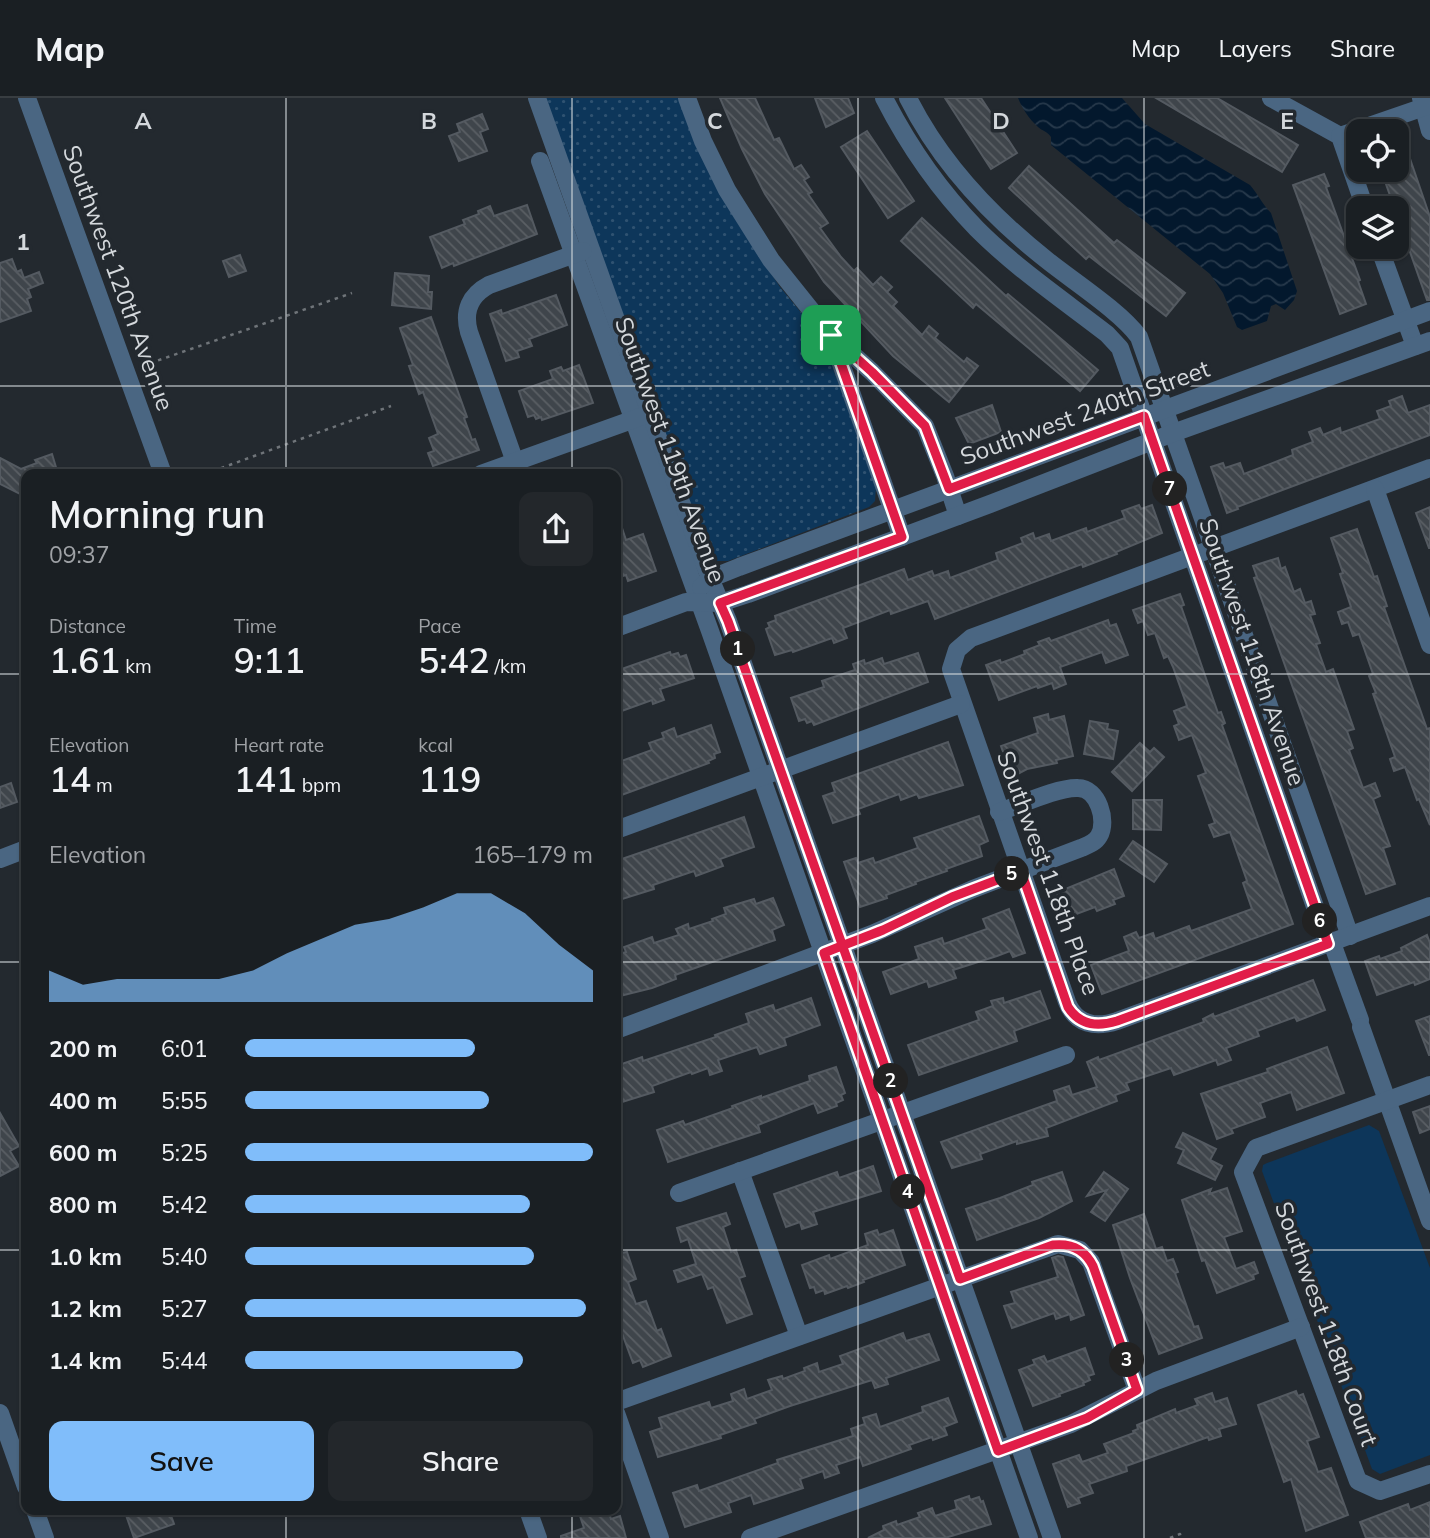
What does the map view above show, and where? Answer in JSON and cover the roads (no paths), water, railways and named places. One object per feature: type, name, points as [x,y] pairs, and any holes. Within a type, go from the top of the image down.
[{"type":"street","name":"Southwest 120th Avenue","points":[[27,98],[161,469]]},
{"type":"street","name":"Southwest 119th Avenue","points":[[537,98],[582,251],[642,417],[728,621],[1052,1538]]},
{"type":"street","points":[[687,98],[714,166],[741,214],[786,279],[831,335],[925,426],[958,516]]},
{"type":"street","name":"Southwest 118th Avenue","points":[[884,98],[909,142],[967,218],[1014,262],[1117,344],[1193,557],[1337,941]]},
{"type":"street","name":"Southwest 118th Avenue","points":[[908,98],[938,147],[999,219],[1136,333],[1213,549],[1337,941]]},
{"type":"street","points":[[1271,98],[1340,136],[1361,196]]},
{"type":"street","points":[[1340,136],[1425,103],[1430,131]]},
{"type":"street","name":"Southwest 119th Avenue","points":[[540,161],[582,251]]},
{"type":"street","points":[[515,462],[469,332],[469,303],[479,290],[489,285],[582,251]]},
{"type":"street","points":[[1383,259],[1405,321],[1422,344]]},
{"type":"street","name":"Southwest 240th Street","points":[[694,599],[709,579],[1430,311]]},
{"type":"street","points":[[831,335],[902,537]]},
{"type":"street","name":"Southwest 240th Street","points":[[621,626],[694,599],[720,603],[958,516],[1153,440],[1422,344]]},
{"type":"street","points":[[851,391],[855,379],[872,372]]},
{"type":"street","name":"Southwest 119th Avenue","points":[[642,417],[694,599],[762,777],[1029,1538]]},
{"type":"street","points":[[495,469],[642,417]]},
{"type":"street","points":[[1193,557],[1430,468]]},
{"type":"street","points":[[1375,489],[1430,645]]},
{"type":"street","name":"Southwest 118th Place","points":[[1193,557],[967,640],[957,650],[951,670],[1068,1007],[1078,1018],[1090,1024],[1102,1025],[1337,941]]},
{"type":"street","points":[[621,828],[961,704]]},
{"type":"street","points":[[621,1028],[883,930],[973,889],[1094,841],[1102,826],[1098,803],[1092,794],[1079,787],[999,812]]},
{"type":"street","points":[[0,859],[21,851]]},
{"type":"street","points":[[1430,906],[1337,941],[1361,1024],[1430,1221]]},
{"type":"street","points":[[679,1193],[1066,1055]]},
{"type":"street","points":[[1387,1101],[1430,1084]]},
{"type":"street","name":"Southwest 118th Court","points":[[1387,1101],[1256,1149],[1243,1172],[1358,1481],[1380,1491],[1430,1474]]},
{"type":"street","points":[[740,1171],[799,1336]]},
{"type":"street","points":[[621,1400],[1053,1245],[1063,1244],[1080,1250],[1093,1266],[1137,1390]]},
{"type":"street","points":[[750,1538],[1087,1418],[1137,1390],[1177,1372],[1301,1327]]},
{"type":"street","points":[[0,1413],[21,1473]]},
{"type":"street","points":[[621,1427],[660,1538]]},
{"type":"street","points":[[37,1515],[45,1538]]},
{"type":"street","points":[[530,1515],[538,1538]]},
{"type":"water","points":[[1018,98],[1122,98],[1145,124],[1250,185],[1271,213],[1297,291],[1294,300],[1285,310],[1276,304],[1271,306],[1267,321],[1242,330],[1237,327],[1223,293],[1210,274],[1051,145],[1051,137],[1032,120]]}]
